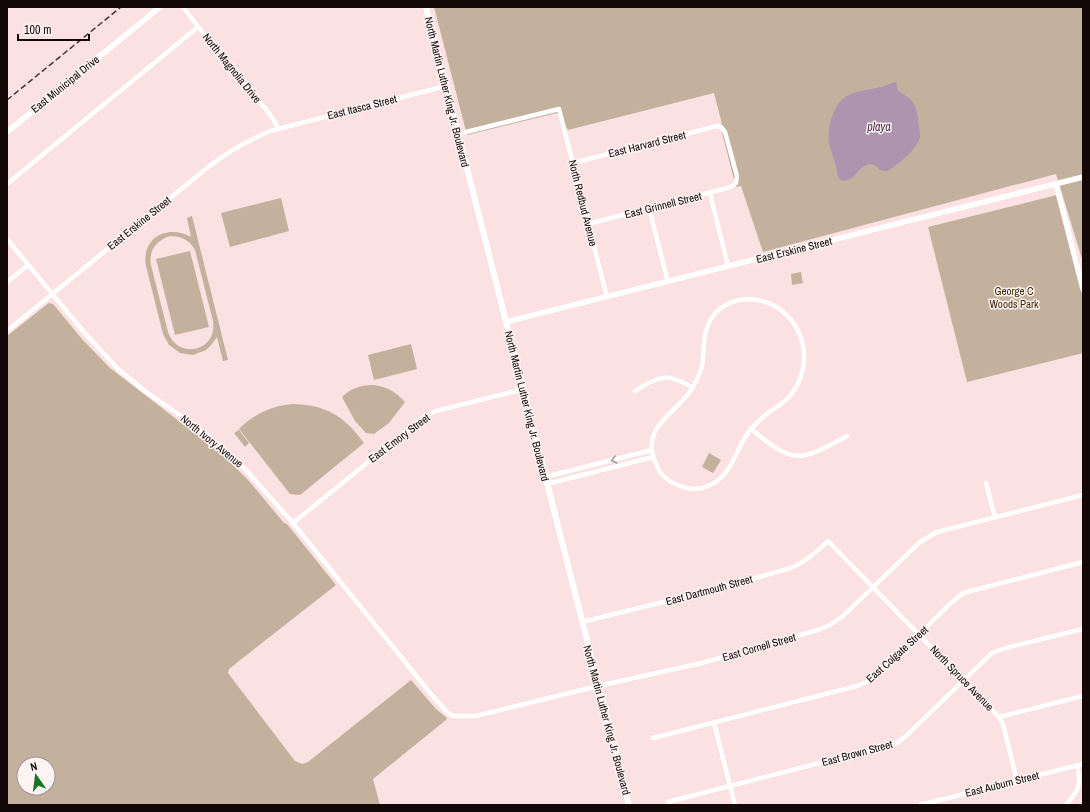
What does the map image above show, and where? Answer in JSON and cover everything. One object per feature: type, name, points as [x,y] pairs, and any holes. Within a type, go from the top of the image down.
[{"type":"main road","name":"North Martin Luther King Jr. Boulevard","points":[[426,7],[629,805]]},
{"type":"street","name":"East Municipal Drive","points":[[7,132],[160,7]]},
{"type":"street","name":"North Magnolia Drive","points":[[183,7],[269,113],[279,129]]},
{"type":"street","points":[[7,184],[198,27]]},
{"type":"street","name":"East Itasca Street","points":[[279,129],[446,86]]},
{"type":"street","name":"North Redbud Avenue","points":[[458,134],[559,109],[607,297]]},
{"type":"street","name":"East Harvard Street","points":[[573,163],[714,127],[721,127],[725,132],[736,176],[736,183]]},
{"type":"street","name":"East Erskine Street","points":[[7,331],[220,158],[243,143],[279,129]]},
{"type":"street","name":"East Erskine Street","points":[[506,322],[1083,177]]},
{"type":"street","name":"East Grinnell Street","points":[[588,224],[710,193],[731,187],[736,183]]},
{"type":"street","points":[[1056,184],[1083,289]]},
{"type":"street","points":[[710,193],[728,266]]},
{"type":"street","points":[[649,208],[668,282]]},
{"type":"street","name":"North Ivory Avenue","points":[[7,240],[83,331],[118,369],[145,391],[208,435],[232,456],[256,481],[293,523],[417,677]]},
{"type":"street","points":[[7,282],[28,265]]},
{"type":"street","points":[[740,300],[757,300],[777,307],[789,317],[800,333],[804,353],[804,368],[798,384],[788,398],[768,413],[751,429],[740,444],[726,474],[716,482],[705,487],[690,489],[674,484],[661,473],[653,457],[653,437],[659,424],[681,403],[693,388],[700,372],[707,330],[718,311],[729,302],[740,300]]},
{"type":"street","points":[[635,391],[652,381],[667,378],[680,380],[693,388]]},
{"type":"street","name":"East Emory Street","points":[[293,523],[425,416],[436,411],[524,389]]},
{"type":"street","points":[[751,429],[776,449],[800,456],[815,453],[847,436]]},
{"type":"street","points":[[545,477],[652,450]]},
{"type":"street","points":[[547,484],[653,457]]},
{"type":"street","points":[[986,483],[995,518]]},
{"type":"street","name":"East Cornell Street","points":[[417,677],[447,712],[453,716],[468,717],[702,663],[818,630],[830,625],[843,616],[920,542],[937,532],[1083,495]]},
{"type":"street","name":"East Dartmouth Street","points":[[582,622],[720,588],[791,568],[802,564],[809,559],[828,541]]},
{"type":"street","name":"North Spruce Avenue","points":[[828,541],[964,680],[999,718],[1003,724],[1017,781]]},
{"type":"street","name":"East Colgate Street","points":[[653,738],[848,689],[864,683],[878,674],[963,593],[1083,562]]},
{"type":"street","name":"East Brown Street","points":[[668,802],[897,743],[987,658],[997,651],[1083,629]]},
{"type":"street","points":[[999,718],[1083,696]]},
{"type":"street","points":[[714,723],[735,805]]},
{"type":"street","name":"East Auburn Street","points":[[920,805],[1083,764]]},
{"type":"street","points":[[1066,805],[1079,785],[1080,781],[1077,765]]},
{"type":"green space","points":[[434,7],[1083,7],[1083,262],[1056,174],[763,252],[741,186],[736,187],[720,125],[722,124],[714,93],[568,130],[557,113],[467,135]]},
{"type":"green space","name":"George C Woods Park","points":[[1057,195],[1083,298],[1083,353],[967,382],[928,227]]},
{"type":"green space","points":[[281,198],[289,231],[230,247],[221,213]]},
{"type":"green space","points":[[192,216],[228,360],[223,361],[217,337],[206,350],[193,355],[180,353],[169,345],[163,334],[146,266],[146,256],[148,247],[152,241],[165,233],[182,233],[191,237],[187,218]],"holes":[[[171,236],[179,237],[185,240],[191,244],[195,250],[213,321],[213,331],[209,339],[204,345],[196,349],[180,347],[173,341],[168,332],[151,265],[150,260],[152,250],[162,240]]]},
{"type":"green space","points":[[190,251],[209,327],[175,335],[156,259]]},
{"type":"green space","points":[[801,272],[803,283],[792,285],[791,274]]},
{"type":"green space","points":[[50,302],[49,303],[53,304],[82,339],[110,368],[223,455],[249,481],[284,523],[287,524],[336,585],[229,669],[228,673],[295,761],[302,764],[308,762],[411,680],[436,709],[447,718],[373,779],[380,805],[7,805],[7,336]]},
{"type":"green space","points":[[411,344],[417,369],[374,380],[368,355]]},
{"type":"green space","points":[[374,385],[391,390],[405,402],[389,423],[374,434],[366,433],[355,421],[342,397],[349,391],[356,388]]},
{"type":"green space","points":[[292,404],[315,407],[333,413],[349,425],[364,443],[300,495],[290,494],[239,429],[251,419],[263,412]]},
{"type":"green space","points":[[239,430],[249,443],[245,447],[234,433]]},
{"type":"green space","points":[[709,453],[721,460],[713,473],[702,467]]},
{"type":"water","name":"playa","points":[[895,82],[897,84],[897,89],[910,99],[916,108],[920,134],[918,142],[907,156],[888,171],[882,170],[875,165],[870,164],[862,168],[849,180],[840,180],[829,142],[830,124],[834,111],[845,97],[851,94],[889,85]]},
{"type":"railway","points":[[7,100],[121,7]]}]
